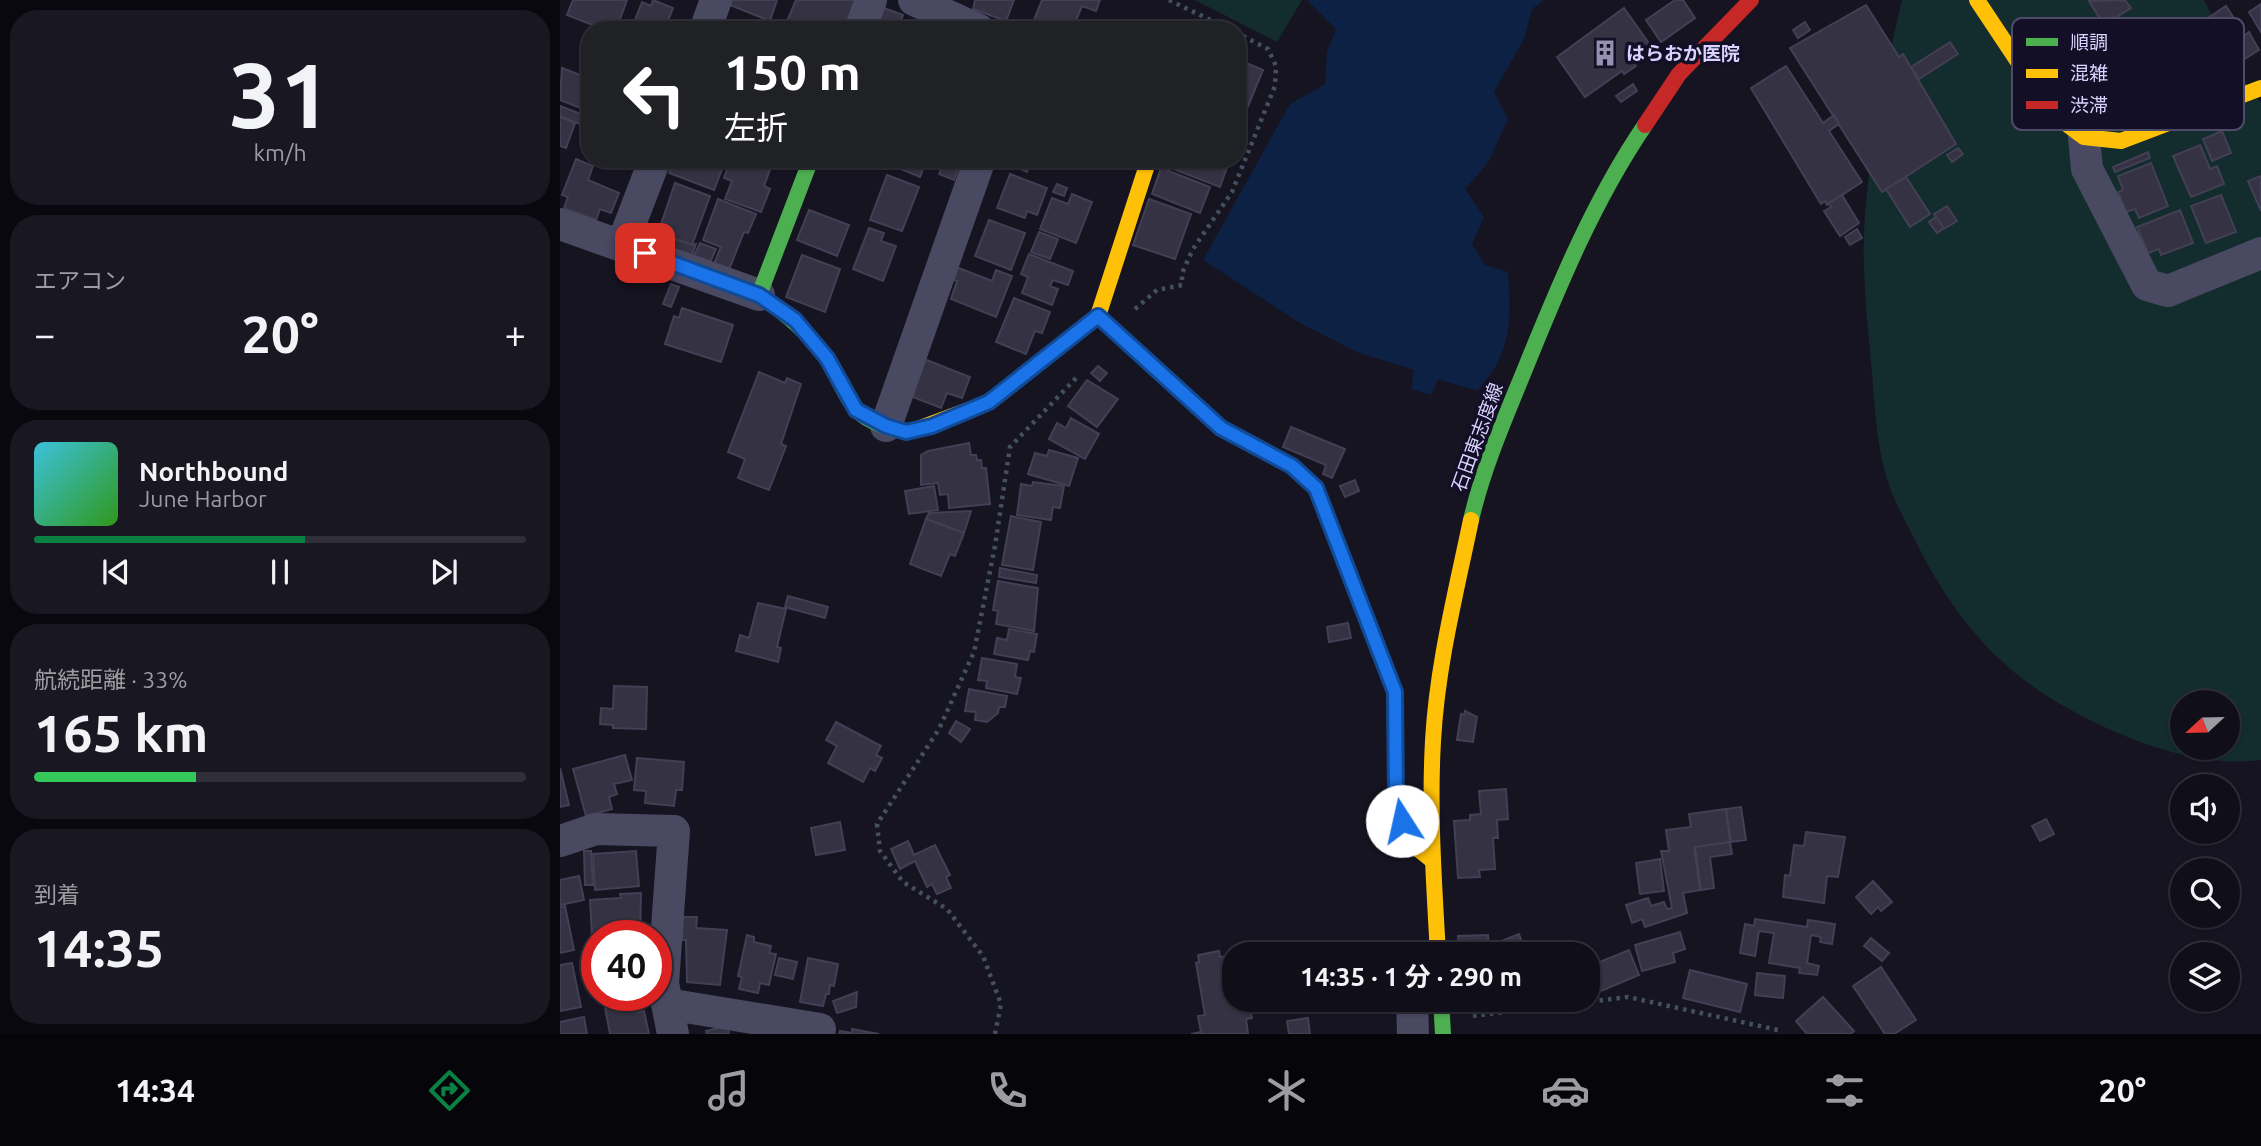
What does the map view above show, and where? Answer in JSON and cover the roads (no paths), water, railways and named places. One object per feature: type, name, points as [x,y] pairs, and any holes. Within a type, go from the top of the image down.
[{"type":"street","points":[[708,21],[716,0]]},
{"type":"street","points":[[863,21],[871,0]]},
{"type":"street","points":[[914,0],[960,21]]},
{"type":"street","name":"石田東志度線","points":[[1437,942],[1433,861],[1433,740],[1447,632],[1475,503],[1503,423],[1553,300],[1613,172],[1679,74],[1751,0]]},
{"type":"street","points":[[1977,0],[2012,53]]},
{"type":"street","points":[[2244,94],[2261,88]]},
{"type":"street","points":[[2075,130],[2084,137],[2121,141],[2150,130]]},
{"type":"street","points":[[2084,137],[2087,169],[2147,285],[2168,291],[2261,253]]},
{"type":"street","points":[[622,245],[652,168]]},
{"type":"street","points":[[759,295],[808,168]]},
{"type":"street","points":[[886,426],[977,168]]},
{"type":"street","points":[[560,224],[759,295],[795,320],[827,358],[856,410],[886,426],[906,432],[932,426],[989,402],[1098,316],[1146,168]]},
{"type":"street","points":[[1098,316],[1221,428],[1292,466],[1316,488],[1395,692],[1396,801],[1408,841],[1433,861]]},
{"type":"street","points":[[560,841],[596,829],[674,831],[668,920]]},
{"type":"street","points":[[672,1004],[820,1029],[819,1034]]},
{"type":"street","points":[[669,1011],[673,1034]]},
{"type":"street","points":[[1412,1012],[1413,1034]]},
{"type":"water","points":[[1307,0],[1544,0],[1532,9],[1524,39],[1494,92],[1508,119],[1488,163],[1465,189],[1484,217],[1472,244],[1485,265],[1508,272],[1507,336],[1497,364],[1477,391],[1438,379],[1431,395],[1411,389],[1414,370],[1357,352],[1300,323],[1203,260],[1290,104],[1325,84],[1327,52],[1336,29]]},
{"type":"place","name":"はらおか医院","points":[[1605,53]]}]
